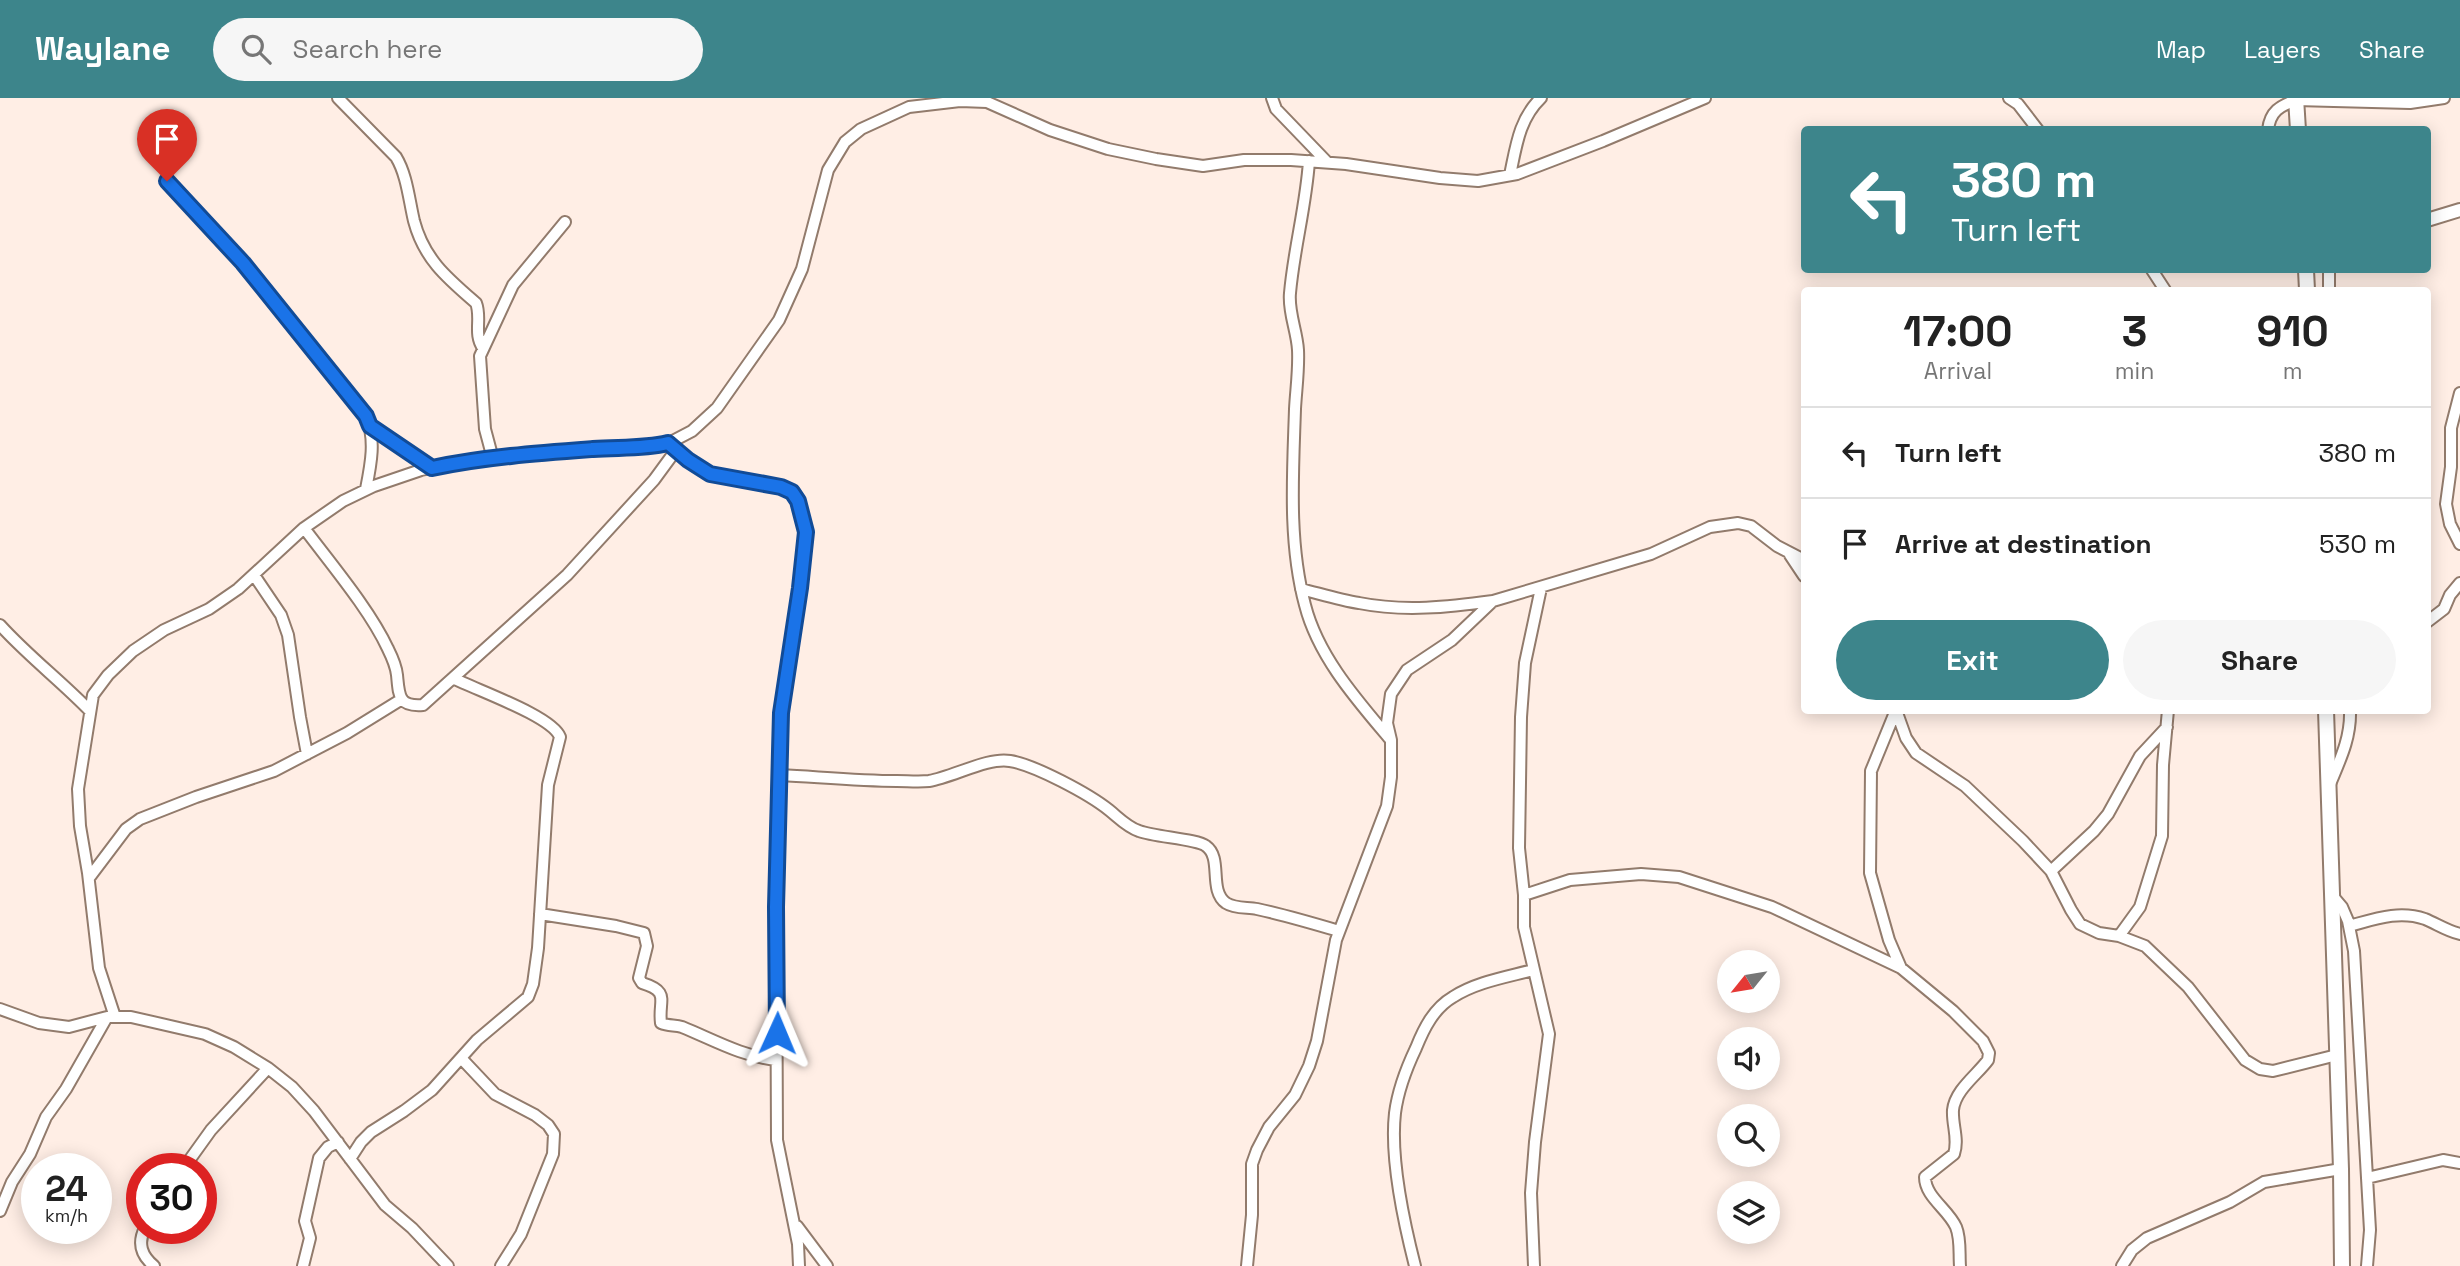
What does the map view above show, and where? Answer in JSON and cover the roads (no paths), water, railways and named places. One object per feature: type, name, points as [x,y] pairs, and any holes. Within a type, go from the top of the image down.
[{"type":"main road","points":[[2296,99],[2298,126]]},
{"type":"main road","points":[[2326,714],[2342,1266]]},
{"type":"street","points":[[338,98],[396,157],[401,166],[414,223],[433,265],[476,303],[479,310],[478,341],[483,348]]},
{"type":"street","points":[[1272,98],[1276,109],[1327,162]]},
{"type":"street","points":[[1510,175],[1520,131],[1530,109],[1541,98]]},
{"type":"street","points":[[304,528],[382,634],[397,673],[397,691],[402,699],[412,706],[423,705],[568,575],[654,480],[672,446],[717,408],[779,320],[802,269],[828,170],[845,142],[860,129],[908,107],[933,101],[987,102],[1050,130],[1108,149],[1203,166],[1244,160],[1309,161],[1478,181],[1510,175],[1603,141],[1705,98]]},
{"type":"street","points":[[2009,98],[2018,104],[2035,126]]},
{"type":"street","points":[[2269,126],[2272,113],[2296,99],[2410,103],[2444,98]]},
{"type":"street","points":[[1309,161],[1306,198],[1290,297],[1298,349],[1294,516],[1296,564],[1305,606],[1318,639],[1336,671],[1391,740]]},
{"type":"street","points":[[167,181],[243,263],[366,416],[370,426],[372,454],[366,489]]},
{"type":"street","points":[[2431,219],[2460,210]]},
{"type":"street","points":[[493,459],[485,429],[480,356],[513,285],[565,222]]},
{"type":"street","points":[[2460,393],[2451,428],[2451,467],[2446,504],[2460,544]]},
{"type":"street","points":[[370,426],[432,468]]},
{"type":"street","points":[[0,1211],[46,1117],[111,1017],[99,968],[80,826],[78,789],[93,695],[108,675],[133,651],[164,630],[209,609],[254,575],[304,528],[343,500],[366,489],[432,468],[493,459],[597,449],[672,446],[710,474],[781,487],[792,492],[803,514],[806,532],[781,713],[776,907],[777,1140],[794,1223],[799,1266]]},
{"type":"street","points":[[1301,589],[1360,603],[1405,608],[1493,601],[1651,554],[1710,527],[1738,523],[1751,526],[1801,558]]},
{"type":"street","points":[[1788,552],[1801,572]]},
{"type":"street","points":[[254,575],[281,615],[288,635],[307,754]]},
{"type":"street","points":[[2431,619],[2444,609],[2450,595],[2460,583]]},
{"type":"street","points":[[1534,1266],[1531,1193],[1549,1034],[1524,926],[1519,848],[1521,717],[1525,663],[1541,588]]},
{"type":"street","points":[[1237,1266],[1247,1262],[1252,1215],[1252,1164],[1269,1127],[1295,1096],[1309,1066],[1317,1041],[1339,930],[1387,806],[1391,777],[1391,740],[1387,723],[1391,694],[1407,670],[1452,640],[1493,601]]},
{"type":"street","points":[[0,625],[22,650],[46,668],[90,711]]},
{"type":"street","points":[[350,1159],[371,1132],[432,1090],[477,1040],[528,997],[534,972],[548,785],[561,737],[553,726],[453,678]]},
{"type":"street","points":[[89,878],[126,829],[140,819],[274,771],[347,733],[402,699]]},
{"type":"street","points":[[1894,714],[1871,771],[1870,873],[1889,940],[1901,968]]},
{"type":"street","points":[[1897,714],[1906,738],[1916,753],[1965,786],[2051,871],[2070,910],[2080,923],[2099,933],[2119,936],[2145,946],[2169,967],[2208,1011],[2245,1060],[2260,1069],[2273,1070],[2337,1055]]},
{"type":"street","points":[[2119,936],[2140,906],[2162,836],[2168,714]]},
{"type":"street","points":[[2329,786],[2349,733],[2350,714]]},
{"type":"street","points":[[2051,871],[2094,831],[2108,814],[2140,756],[2167,727]]},
{"type":"street","points":[[780,775],[927,781],[959,774],[984,763],[1007,760],[1022,764],[1072,788],[1138,831],[1175,840],[1199,842],[1209,847],[1213,856],[1217,891],[1230,905],[1339,930]]},
{"type":"street","points":[[1524,895],[1570,880],[1641,873],[1679,877],[1772,906],[1901,968],[1953,1011],[1983,1041],[1989,1053],[1988,1060],[1953,1106],[1956,1147],[1954,1154],[1926,1177],[1927,1189],[1956,1227],[1960,1266]]},
{"type":"street","points":[[2331,894],[2342,907],[2349,926],[2358,1002],[2370,1230],[2367,1266]]},
{"type":"street","points":[[540,914],[644,933],[647,946],[639,978],[642,984],[658,989],[662,995],[661,1023],[680,1026],[715,1044],[757,1058],[776,1060]]},
{"type":"street","points":[[2349,926],[2390,915],[2407,915],[2460,934]]},
{"type":"street","points":[[1415,1266],[1394,1149],[1395,1114],[1404,1073],[1422,1032],[1436,1012],[1451,998],[1469,988],[1533,970]]},
{"type":"street","points":[[0,1009],[39,1023],[68,1027],[111,1017],[155,1021],[205,1034],[234,1047],[292,1087],[314,1111],[385,1206],[412,1228],[448,1266]]},
{"type":"street","points":[[461,1058],[495,1094],[535,1115],[548,1125],[554,1134],[552,1154],[531,1209],[521,1234],[502,1266]]},
{"type":"street","points":[[194,1153],[211,1130],[268,1068]]},
{"type":"street","points":[[303,1266],[310,1238],[305,1221],[319,1158],[328,1147],[338,1142]]},
{"type":"street","points":[[2367,1178],[2443,1160],[2460,1163]]},
{"type":"street","points":[[2122,1266],[2132,1250],[2147,1238],[2230,1202],[2264,1182],[2341,1169]]},
{"type":"street","points":[[794,1223],[827,1266]]},
{"type":"street","points":[[141,1244],[145,1257],[154,1266]]}]
